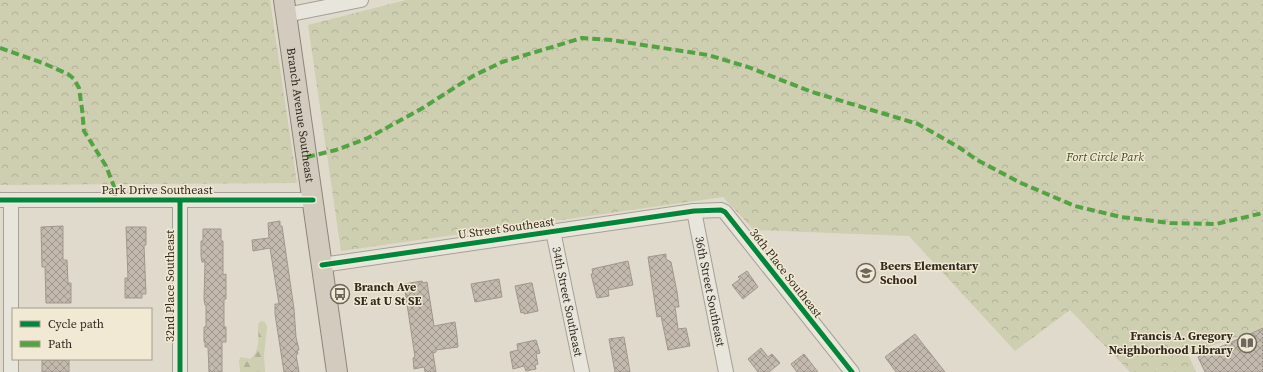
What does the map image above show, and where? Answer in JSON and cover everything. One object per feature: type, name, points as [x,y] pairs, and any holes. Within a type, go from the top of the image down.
[{"type":"highway","name":"Branch Avenue Southeast","points":[[285,7],[337,372]]},
{"type":"street","points":[[285,7],[360,0]]},
{"type":"street","points":[[6,200],[10,372]]},
{"type":"street","name":"Park Drive Southeast","points":[[6,200],[313,200]]},
{"type":"street","name":"32nd Place Southeast","points":[[180,200],[180,372]]},
{"type":"street","name":"36th Place Southeast","points":[[694,211],[716,210],[725,212],[852,372]]},
{"type":"street","name":"U Street Southeast","points":[[322,265],[694,211]]},
{"type":"street","name":"36th Street Southeast","points":[[694,211],[726,372]]},
{"type":"street","name":"34th Street Southeast","points":[[553,231],[582,372]]},
{"type":"green space","points":[[0,0],[270,0],[297,183],[0,185]]},
{"type":"green space","name":"Fort Circle Park","points":[[406,0],[1263,0],[1263,328],[1188,354],[1196,372],[1130,372],[1070,310],[1015,351],[909,236],[754,230],[723,197],[341,251],[308,25]]},
{"type":"green space","points":[[261,321],[265,322],[267,328],[264,355],[265,372],[240,372],[239,360],[241,357],[250,359],[256,352],[258,343],[258,324]]},
{"type":"building","points":[[280,221],[294,309],[296,337],[299,350],[297,350],[298,354],[296,355],[299,372],[284,372],[275,314],[275,304],[279,304],[270,248],[253,251],[252,240],[269,238],[268,223]]},
{"type":"building","points":[[63,226],[63,260],[67,260],[68,283],[71,283],[71,303],[46,303],[45,267],[42,267],[41,227]]},
{"type":"building","points":[[126,227],[146,227],[146,245],[144,245],[146,294],[142,294],[142,298],[125,298],[125,278],[128,278]]},
{"type":"building","points":[[203,229],[221,229],[221,241],[223,241],[223,275],[226,274],[224,327],[226,327],[226,342],[222,342],[222,372],[209,372],[208,347],[205,347],[204,342],[206,305],[204,299],[205,262],[202,262],[201,256]]},
{"type":"building","points":[[666,254],[666,259],[671,262],[677,292],[679,307],[675,307],[678,329],[686,328],[690,346],[668,350],[661,316],[657,317],[648,257]]},
{"type":"building","points":[[628,261],[633,285],[608,290],[609,296],[597,298],[591,274],[593,274],[592,269]]},
{"type":"building","points":[[747,271],[758,287],[743,299],[732,285],[740,279],[738,277]]},
{"type":"building","points":[[499,279],[502,297],[475,302],[471,284]]},
{"type":"building","points":[[422,281],[423,283],[427,282],[434,326],[455,322],[458,347],[436,350],[436,352],[433,353],[436,372],[425,372],[424,367],[414,369],[413,358],[415,357],[404,284]]},
{"type":"building","points":[[532,283],[538,311],[524,314],[524,312],[521,313],[515,286]]},
{"type":"building","name":"Francis A. Gregory Neighborhood Library","points":[[1263,328],[1263,372],[1205,372],[1198,357]]},
{"type":"building","points":[[915,334],[945,372],[896,372],[885,357]]},
{"type":"building","points":[[624,337],[630,372],[615,372],[609,339]]},
{"type":"building","points":[[536,340],[540,353],[536,354],[538,364],[535,365],[536,369],[526,371],[524,366],[513,369],[510,352],[518,350],[517,344]]},
{"type":"building","points":[[761,348],[768,357],[772,354],[780,363],[769,372],[758,372],[748,359]]},
{"type":"building","points":[[804,354],[818,372],[797,372],[791,364]]},
{"type":"building","points":[[42,360],[69,360],[69,372],[42,372]]},
{"type":"marked path","points":[[307,157],[336,150],[368,138],[421,109],[473,76],[502,62],[582,38],[611,40],[708,55],[748,67],[812,92],[918,124],[960,148],[977,160],[1021,183],[1075,206],[1121,217],[1170,223],[1216,224],[1263,213]]},
{"type":"marked path","points":[[0,48],[43,63],[68,74],[74,79],[79,88],[84,131],[106,166],[115,189],[115,200]]},
{"type":"cycle path","points":[[0,200],[313,200]]},
{"type":"cycle path","points":[[180,200],[180,372]]},
{"type":"cycle path","points":[[322,265],[694,211],[721,210],[725,212],[852,372]]},
{"type":"place","name":"Beers Elementary School","points":[[866,273]]},
{"type":"place","name":"Branch Ave SE at U St SE","points":[[340,294]]},
{"type":"place","name":"Francis A. Gregory Neighborhood Library","points":[[1247,343]]}]
